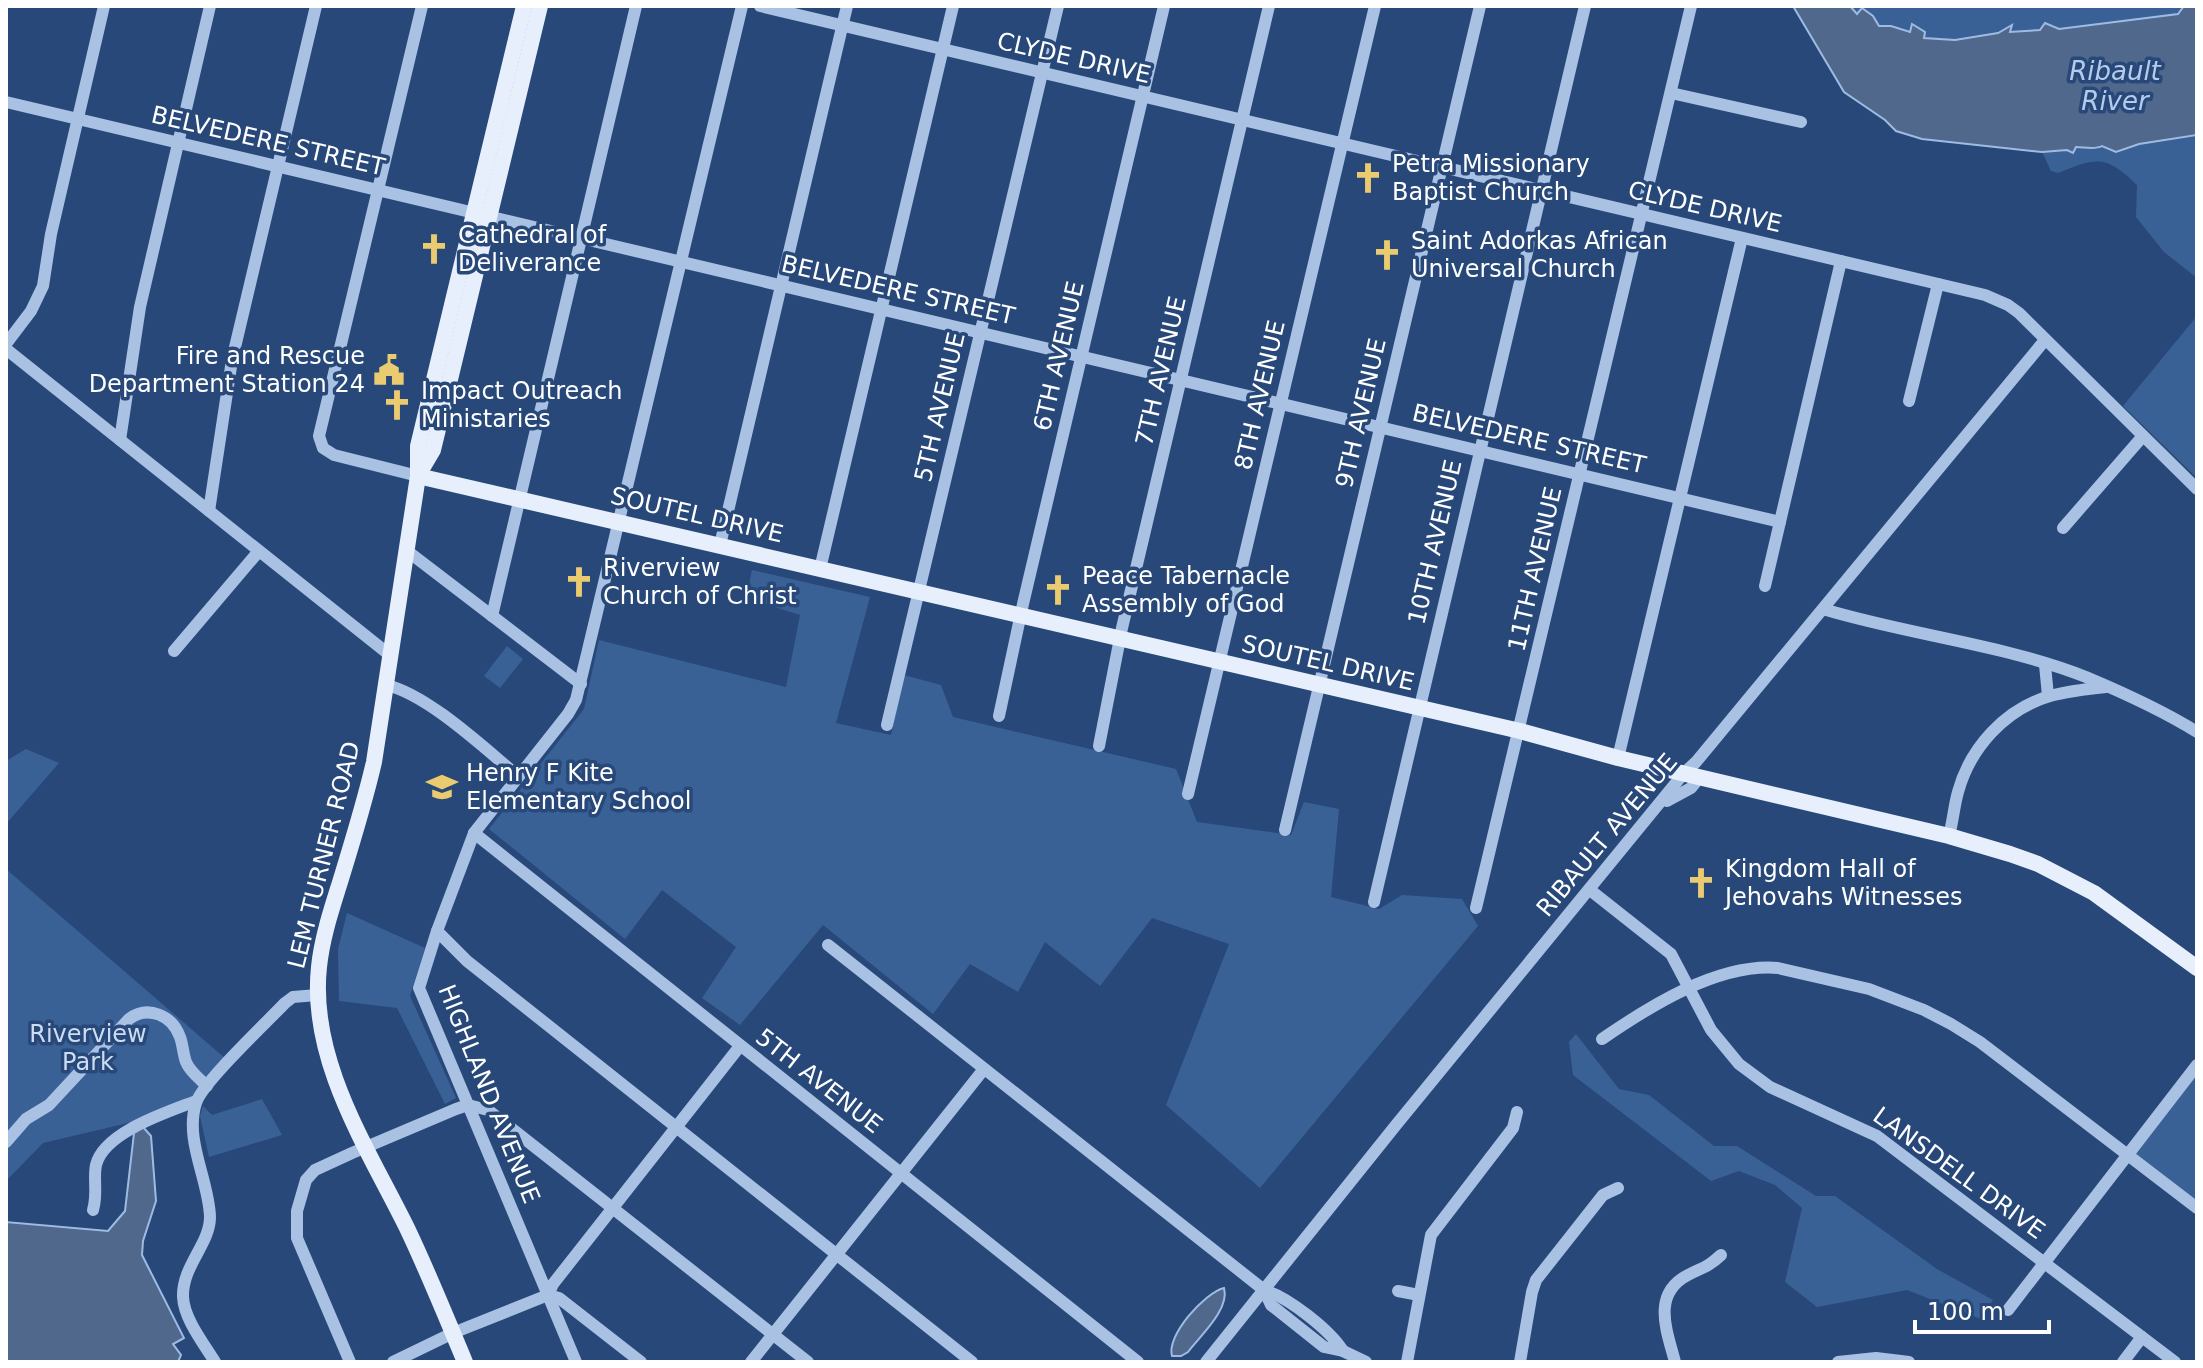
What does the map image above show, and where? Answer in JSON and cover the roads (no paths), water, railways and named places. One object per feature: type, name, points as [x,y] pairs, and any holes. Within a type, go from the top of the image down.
[{"type":"main road","name":"LEM TURNER ROAD","points":[[483,214],[524,6]]},
{"type":"main road","name":"LEM TURNER ROAD","points":[[465,1362],[341,1093],[326,1054],[317,995],[323,941],[364,804],[386,685],[418,476],[418,446],[540,6]]},
{"type":"main road","name":"SOUTEL DRIVE","points":[[418,476],[1520,731],[1618,758],[1949,836],[2038,864],[2081,886],[2128,915],[2197,968]]},
{"type":"street","points":[[104,6],[51,234],[43,286],[31,311],[6,346],[391,656]]},
{"type":"street","points":[[120,440],[140,307],[210,6]]},
{"type":"street","points":[[209,511],[232,360],[316,6]]},
{"type":"street","points":[[418,476],[334,455],[327,452],[320,442],[422,6]]},
{"type":"street","points":[[492,616],[636,6]]},
{"type":"street","name":"HIGHLAND AVENUE","points":[[576,1362],[419,988],[474,833],[568,714],[581,684],[742,6]]},
{"type":"street","name":"CLYDE DRIVE","points":[[760,6],[1998,300],[2019,313],[2197,489]]},
{"type":"street","points":[[720,545],[847,6]]},
{"type":"street","points":[[820,569],[953,6]]},
{"type":"street","name":"5TH AVENUE","points":[[887,725],[1058,6]]},
{"type":"street","name":"6TH AVENUE","points":[[999,716],[1164,6]]},
{"type":"street","name":"7TH AVENUE","points":[[1099,746],[1120,640],[1269,6]]},
{"type":"street","name":"8TH AVENUE","points":[[1188,794],[1375,6]]},
{"type":"street","name":"9TH AVENUE","points":[[1285,830],[1480,6]]},
{"type":"street","name":"10TH AVENUE","points":[[1374,902],[1585,6]]},
{"type":"street","name":"11TH AVENUE","points":[[1476,908],[1691,6]]},
{"type":"street","points":[[1671,93],[1801,122]]},
{"type":"street","name":"BELVEDERE STREET","points":[[6,102],[1780,522]]},
{"type":"street","points":[[1618,758],[1742,238]]},
{"type":"street","points":[[1765,586],[1841,261]]},
{"type":"street","points":[[1909,401],[1938,284]]},
{"type":"street","name":"RIBAULT AVENUE","points":[[1206,1362],[1396,1125],[1660,805],[1692,775],[1696,762],[2045,340]]},
{"type":"street","points":[[2063,528],[2143,436]]},
{"type":"street","points":[[406,550],[581,684]]},
{"type":"street","points":[[174,651],[259,551]]},
{"type":"street","points":[[1823,609],[2085,677],[2155,708],[2197,732]]},
{"type":"street","points":[[2045,665],[2048,696]]},
{"type":"street","points":[[386,685],[404,689],[518,776]]},
{"type":"street","points":[[1949,836],[1957,793],[1975,754],[1989,734],[2021,708],[2048,696],[2106,687]]},
{"type":"street","name":"5TH AVENUE","points":[[474,833],[1138,1362]]},
{"type":"street","name":"LANSDELL DRIVE","points":[[1590,890],[1671,954],[1711,1030],[1725,1050],[1757,1079],[1877,1136],[2175,1362]]},
{"type":"street","points":[[437,931],[467,961],[972,1362]]},
{"type":"street","points":[[828,945],[1264,1290],[1271,1305],[1324,1347],[1343,1351],[1366,1362]]},
{"type":"street","points":[[1602,1039],[1690,988],[1733,971],[1765,967],[1869,989],[1897,998],[1980,1042],[2197,1208]]},
{"type":"street","points":[[215,1362],[186,1312],[183,1299],[185,1276],[205,1235],[210,1217],[193,1129],[196,1101],[285,1003],[293,997],[317,995]]},
{"type":"street","points":[[6,1142],[26,1119],[49,1105],[139,1012],[164,1017],[176,1029],[185,1061],[207,1086]]},
{"type":"street","points":[[548,1295],[553,1284],[740,1046]]},
{"type":"street","points":[[2008,1310],[2197,1065]]},
{"type":"street","points":[[751,1362],[984,1069]]},
{"type":"street","points":[[93,1210],[97,1195],[95,1168],[103,1152],[138,1125],[196,1101]]},
{"type":"street","points":[[350,1362],[302,1254],[296,1226],[306,1180],[315,1170],[468,1105],[488,1110],[808,1362]]},
{"type":"street","points":[[1407,1362],[1431,1235],[1513,1128],[1517,1112]]},
{"type":"street","points":[[1520,1362],[1536,1280],[1603,1195],[1618,1188]]},
{"type":"street","points":[[1675,1362],[1664,1319],[1665,1298],[1679,1280],[1707,1268],[1721,1255]]},
{"type":"street","points":[[1398,1291],[1419,1295]]},
{"type":"street","points":[[393,1362],[453,1333],[548,1295],[559,1298],[641,1362]]},
{"type":"street","points":[[2123,1362],[2142,1337]]},
{"type":"street","points":[[1838,1362],[1876,1358],[1909,1362]]},
{"type":"water","name":"Ribault River","points":[[1793,6],[1850,6],[1857,14],[1862,8],[1873,16],[1879,26],[1910,32],[1912,24],[1925,32],[1924,38],[1955,40],[1998,33],[2012,25],[2010,32],[2040,30],[2045,23],[2059,29],[2178,14],[2184,6],[2197,6],[2197,135],[2139,144],[2116,152],[2102,146],[2076,147],[2073,153],[2067,150],[2042,152],[1922,139],[1896,131],[1844,92]]},
{"type":"water","points":[[143,1127],[151,1136],[156,1201],[143,1241],[142,1255],[184,1338],[173,1344],[181,1355],[178,1362],[6,1362],[6,1222],[108,1231],[125,1211],[134,1133]]},
{"type":"water","points":[[1224,1288],[1223,1304],[1213,1322],[1188,1352],[1172,1356],[1175,1338],[1188,1316],[1207,1298]]},
{"type":"place","name":"Petra Missionary Baptist Church","points":[[1368,178]]},
{"type":"place","name":"Cathedral of Deliverance","points":[[434,249]]},
{"type":"place","name":"Saint Adorkas African Universal Church","points":[[1387,255]]},
{"type":"place","name":"Fire and Rescue Department Station 24","points":[[389,370]]},
{"type":"place","name":"Impact Outreach Ministaries","points":[[397,405]]},
{"type":"place","name":"Riverview Church of Christ","points":[[579,582]]},
{"type":"place","name":"Peace Tabernacle Assembly of God","points":[[1058,590]]},
{"type":"place","name":"Henry F Kite Elementary School","points":[[442,787]]},
{"type":"place","name":"Kingdom Hall of Jehovahs Witnesses","points":[[1701,883]]},
{"type":"park label","name":"Riverview Park","points":[[88,1048]]}]
